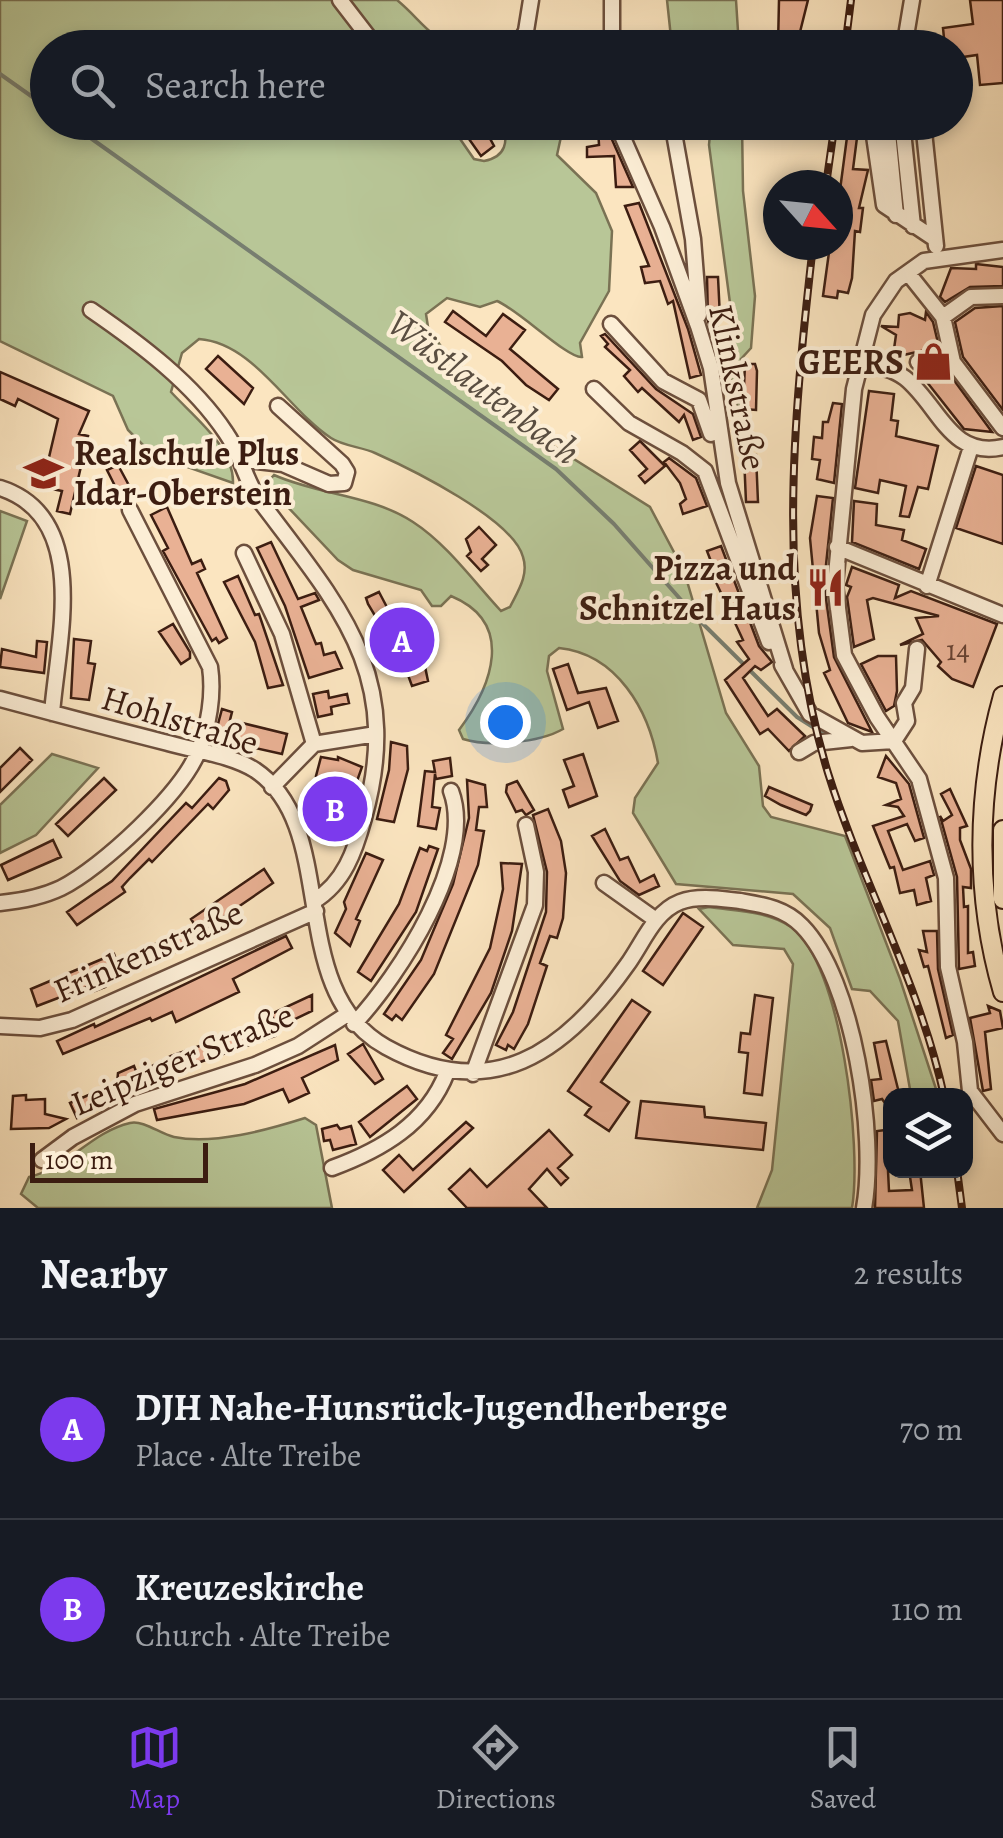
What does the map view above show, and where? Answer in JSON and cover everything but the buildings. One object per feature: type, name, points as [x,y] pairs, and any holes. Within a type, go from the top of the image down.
[{"type":"main road","points":[[1003,696],[987,773],[982,858],[988,920],[1003,992]]},
{"type":"main road","points":[[1003,830],[1003,899]]},
{"type":"street","points":[[340,0],[363,30]]},
{"type":"street","points":[[526,30],[530,0]]},
{"type":"street","points":[[612,0],[612,30]]},
{"type":"street","points":[[907,30],[912,0]]},
{"type":"street","name":"Klinkstraße","points":[[624,140],[662,226],[698,326],[710,368],[721,446],[740,528],[785,669]]},
{"type":"street","points":[[675,140],[693,239],[698,326]]},
{"type":"street","points":[[874,140],[880,198],[896,216],[924,233]]},
{"type":"street","points":[[889,140],[896,216]]},
{"type":"street","points":[[906,140],[924,233],[937,256]]},
{"type":"street","points":[[916,140],[924,233]]},
{"type":"street","points":[[923,140],[924,233]]},
{"type":"street","points":[[1003,250],[937,256],[908,272],[885,294],[874,315],[860,362],[835,585],[840,645],[867,700],[912,766],[946,878],[948,967],[970,1091],[1003,1134]]},
{"type":"street","points":[[908,272],[943,317],[950,356],[1002,427]]},
{"type":"street","points":[[943,317],[971,297],[1002,296]]},
{"type":"street","points":[[91,310],[187,388],[228,434],[259,500],[304,554],[342,613],[372,686],[376,734],[370,796],[352,852],[334,886],[315,906]]},
{"type":"street","points":[[611,324],[663,381],[698,400],[712,437],[721,446]]},
{"type":"street","points":[[860,362],[906,365],[950,356]]},
{"type":"street","points":[[906,365],[913,385],[952,434],[971,447],[1003,447]]},
{"type":"street","points":[[594,388],[629,424],[682,453],[704,471],[744,586],[802,706],[866,744],[894,741]]},
{"type":"street","points":[[240,459],[283,464],[329,484],[344,483],[347,472],[342,464],[278,406]]},
{"type":"street","points":[[927,586],[971,447]]},
{"type":"street","points":[[0,488],[37,506],[52,528],[60,556],[61,604],[52,713]]},
{"type":"street","points":[[0,903],[44,895],[90,869],[172,790],[198,751],[212,693],[207,656],[130,510]]},
{"type":"street","points":[[838,547],[1003,615]]},
{"type":"street","points":[[244,553],[282,634],[314,744]]},
{"type":"street","points":[[894,741],[907,720],[904,703],[913,688],[917,648]]},
{"type":"street","name":"Hohlstraße","points":[[2,704],[52,713],[244,764],[272,786],[299,840],[334,992],[350,1019]]},
{"type":"street","points":[[272,786],[314,744],[376,734]]},
{"type":"street","points":[[799,752],[814,743],[852,738]]},
{"type":"street","name":"Leipziger Straße","points":[[42,1160],[72,1137],[135,1104],[266,1060],[350,1019],[387,985],[434,899],[453,842],[456,809],[450,791]]},
{"type":"street","points":[[473,1074],[534,905],[536,872],[526,825]]},
{"type":"street","points":[[604,883],[656,920]]},
{"type":"street","points":[[350,1019],[383,1046],[447,1072],[473,1074],[528,1060],[572,1027],[617,980],[656,920],[684,900],[717,898],[780,910],[814,940],[842,1004],[859,1080],[869,1172],[864,1208]]},
{"type":"street","name":"Frinkenstraße","points":[[0,1026],[40,1028],[72,1020],[315,906]]},
{"type":"street","points":[[332,1168],[362,1157],[406,1129],[435,1096],[447,1072]]},
{"type":"green space","points":[[0,0],[397,0],[428,30],[30,30],[30,140],[461,140],[474,159],[484,161],[501,152],[505,140],[560,140],[557,155],[596,193],[612,231],[609,291],[580,343],[582,357],[575,356],[497,301],[480,307],[447,298],[426,314],[428,327],[444,351],[531,432],[650,507],[684,571],[726,713],[759,766],[763,806],[771,817],[845,836],[900,979],[936,1088],[910,1088],[898,1021],[870,991],[852,989],[830,928],[793,894],[676,884],[633,813],[635,798],[658,763],[638,705],[613,673],[580,652],[559,648],[549,656],[547,671],[563,729],[541,738],[513,742],[463,739],[459,730],[481,694],[492,657],[491,639],[484,622],[451,596],[441,606],[432,606],[421,590],[353,570],[338,560],[266,484],[274,475],[397,513],[437,541],[501,611],[510,607],[525,570],[515,542],[501,527],[459,497],[412,471],[331,438],[254,365],[219,343],[199,339],[182,353],[171,392],[220,445],[232,470],[233,483],[153,455],[128,430],[113,396],[0,341]]},
{"type":"green space","points":[[667,0],[736,0],[738,30],[670,30]]},
{"type":"green space","points":[[709,140],[742,140],[743,191],[755,296],[751,348],[741,359],[739,400],[750,436],[731,390],[732,318]]},
{"type":"green space","points":[[0,511],[27,521],[0,599]]},
{"type":"green space","points":[[52,754],[98,768],[36,835],[0,853],[0,805]]},
{"type":"green space","points":[[709,907],[782,922],[809,947],[835,1016],[844,1059],[854,1144],[852,1208],[757,1208],[772,1170],[793,964],[784,949],[733,945],[699,909]]},
{"type":"green space","points":[[305,1118],[316,1125],[332,1208],[38,1208],[21,1194],[29,1177],[56,1166],[103,1134],[130,1123],[174,1137],[206,1139]]},
{"type":"waterway","name":"Wüstlautenbach","points":[[0,74],[30,95]]},
{"type":"waterway","name":"Wüstlautenbach","points":[[93,140],[556,469],[614,524],[697,618],[797,717],[827,736]]},
{"type":"railway","points":[[847,30],[851,0]]},
{"type":"railway","points":[[828,170],[832,140]]},
{"type":"railway","points":[[811,260],[799,378],[793,510],[800,642],[811,708],[828,773],[921,1014],[942,1088]]},
{"type":"railway","points":[[958,1178],[962,1208]]},
{"type":"place","name":"GEERS","points":[[934,362]]},
{"type":"place","name":"Realschule Plus Idar-Oberstein","points":[[44,473]]},
{"type":"place","name":"Pizza und Schnitzel Haus","points":[[826,588]]},
{"type":"place","name":"DJH Nahe-Hunsrück-Jugendherberge","points":[[402,640]]},
{"type":"place","name":"Kreuzeskirche","points":[[335,809]]}]
